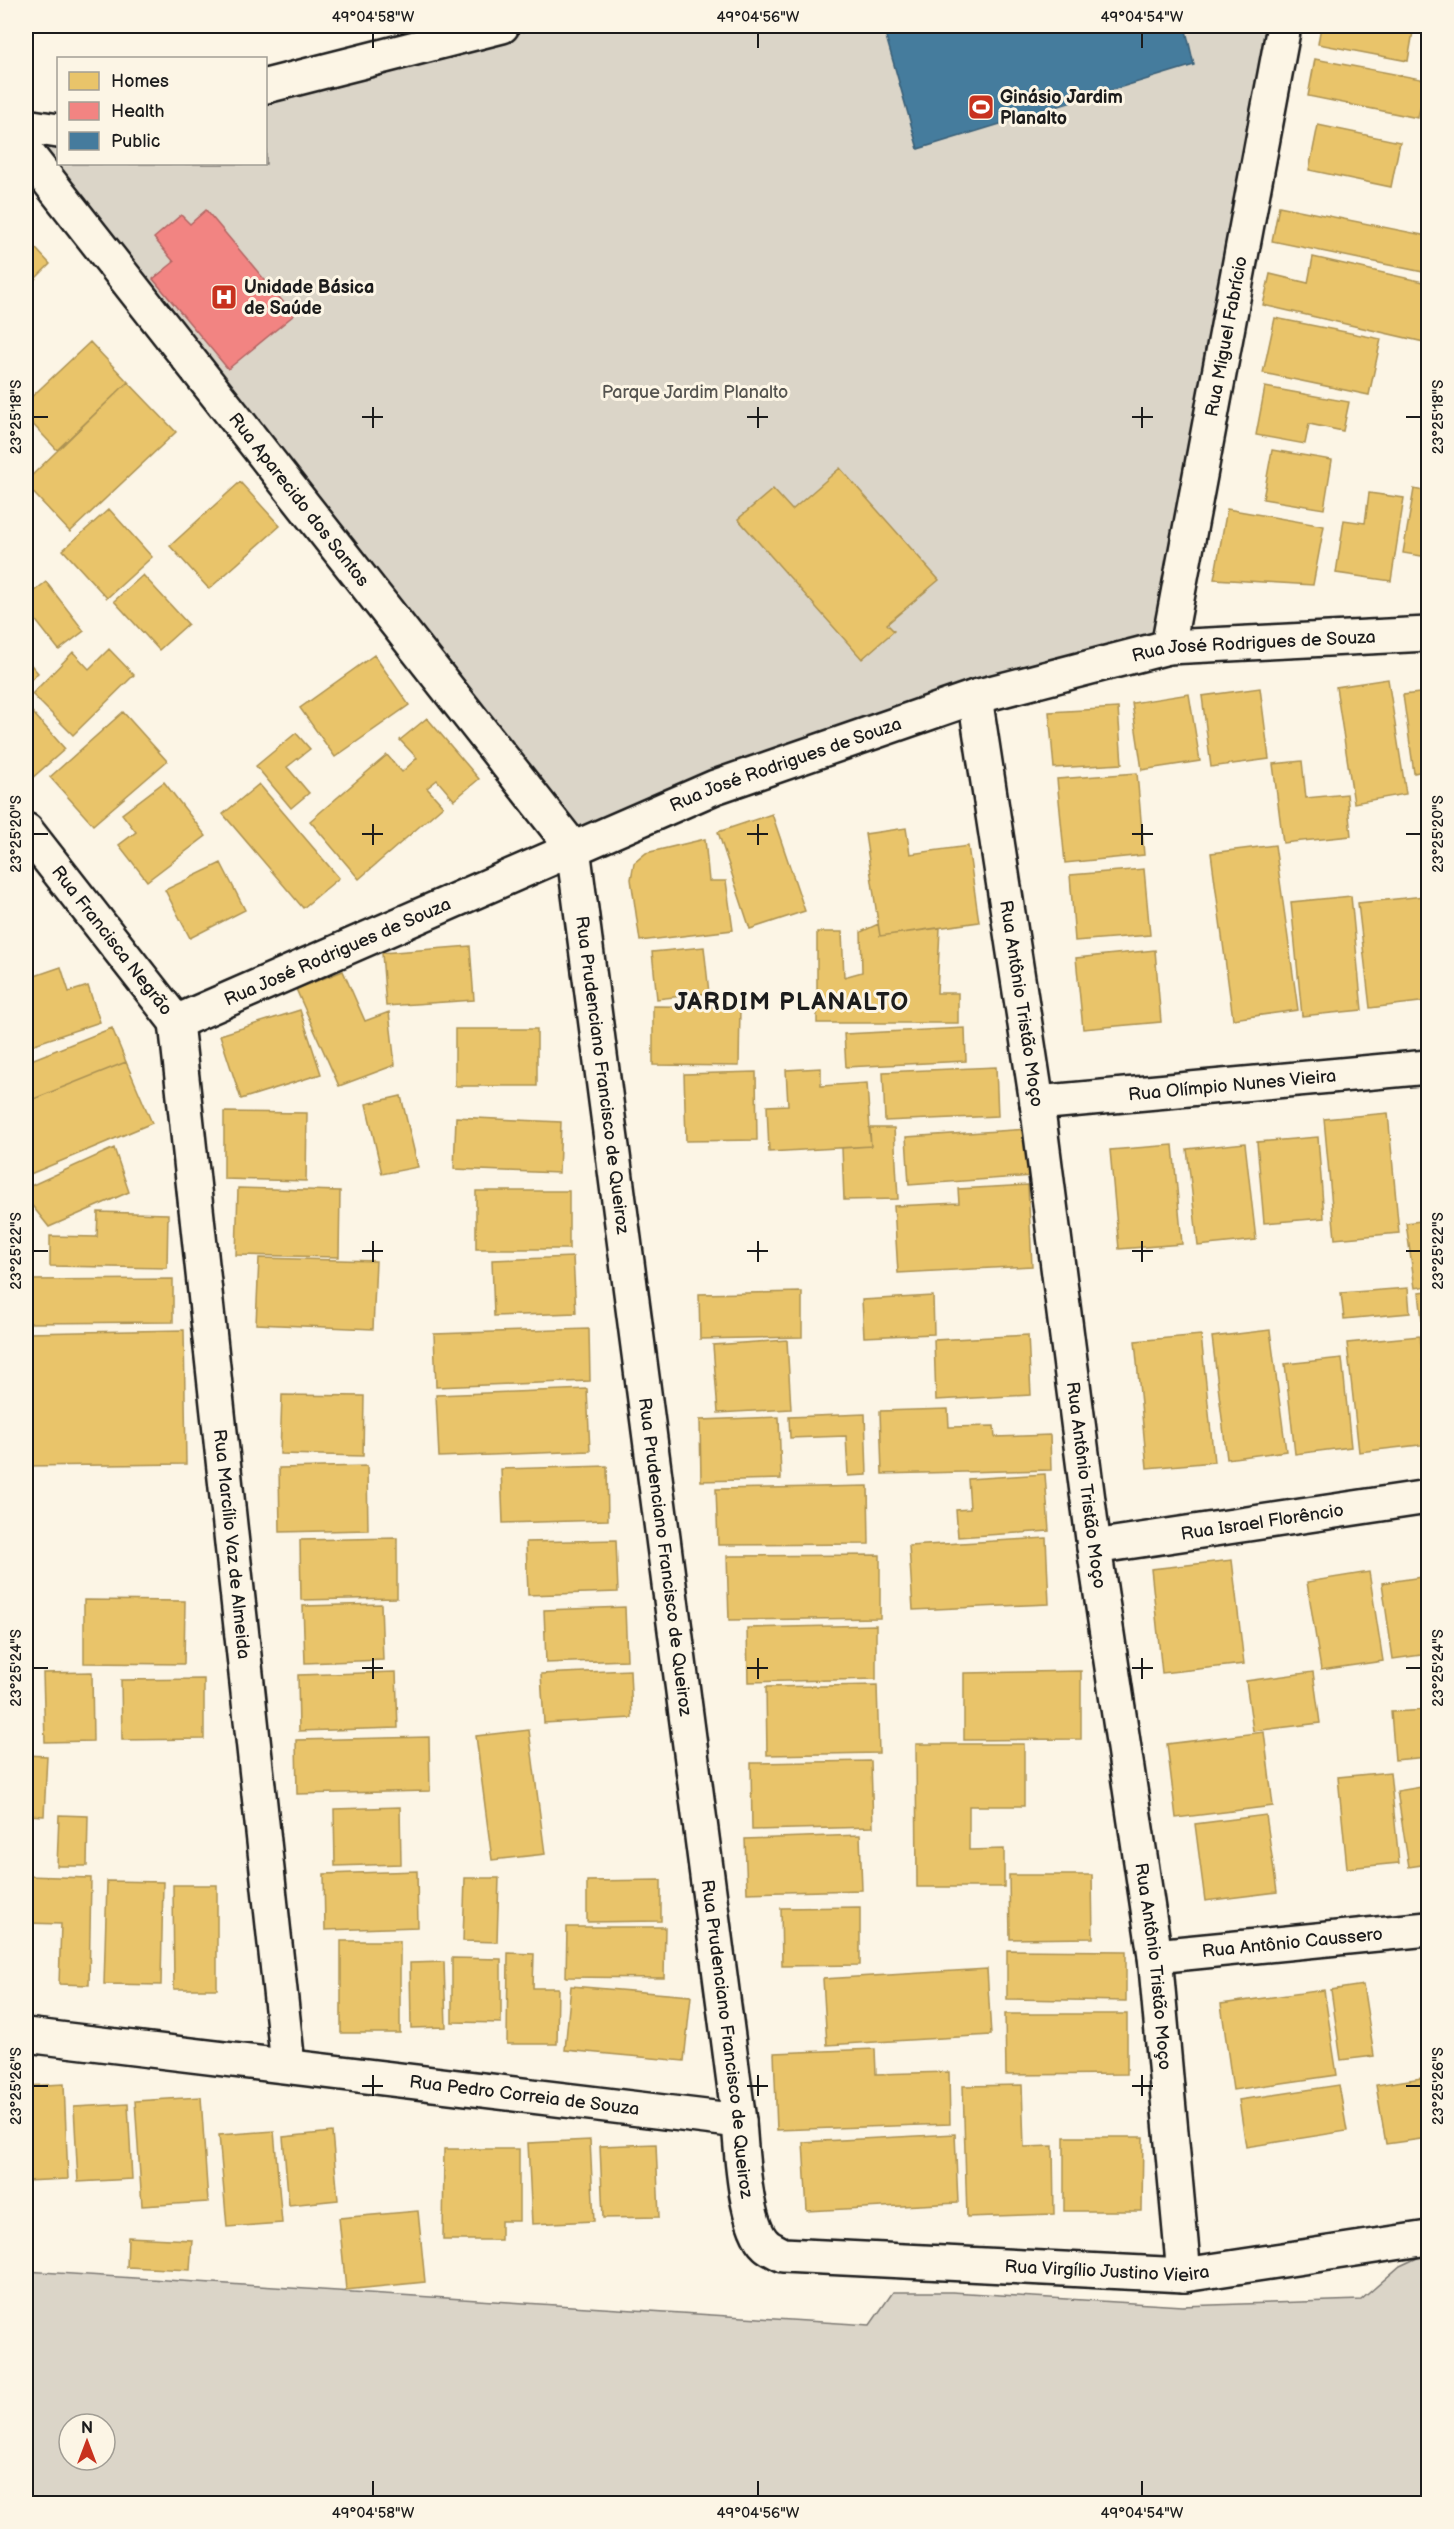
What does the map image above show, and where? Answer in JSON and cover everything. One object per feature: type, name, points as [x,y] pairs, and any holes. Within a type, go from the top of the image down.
[{"type":"street","points":[[267,87],[502,26]]},
{"type":"street","name":"Rua Miguel Fabrício","points":[[1168,647],[1284,26]]},
{"type":"street","points":[[26,126],[57,131]]},
{"type":"street","name":"Rua Aparecido dos Santos","points":[[26,152],[573,848]]},
{"type":"street","name":"Rua José Rodrigues de Souza","points":[[177,1022],[716,787],[975,698],[1168,647],[1428,634]]},
{"type":"street","name":"Rua Antônio Tristão Moço","points":[[975,698],[1037,1103],[1094,1547],[1155,1956],[1184,2275]]},
{"type":"street","name":"Rua Francisca Negrão","points":[[26,830],[177,1022]]},
{"type":"street","name":"Rua Prudenciano Francisco de Queiroz","points":[[573,848],[748,2204],[765,2245],[783,2254]]},
{"type":"street","name":"Rua Marcílio Vaz de Almeida","points":[[177,1022],[288,2065]]},
{"type":"street","name":"Rua Olímpio Nunes Vieira","points":[[1037,1103],[1428,1067]]},
{"type":"street","name":"Rua Israel Florêncio","points":[[1094,1547],[1428,1497]]},
{"type":"street","name":"Rua Antônio Caussero","points":[[1155,1956],[1428,1929]]},
{"type":"street","name":"Rua Pedro Correia de Souza","points":[[26,2035],[739,2121]]},
{"type":"street","name":"Rua Virgílio Justino Vieira","points":[[783,2254],[1184,2275],[1428,2238]]},
{"type":"green space","name":"Parque Jardim Planalto","points":[[545,26],[1271,26],[1158,635],[576,836],[28,138],[57,140],[57,165],[267,165],[267,97]]},
{"type":"green space","points":[[1428,2253],[1428,2503],[26,2503],[26,2271],[870,2325],[893,2292],[952,2292],[1182,2306],[1361,2300],[1400,2266]]},
{"type":"building: Homes","points":[[1321,26],[1414,26],[1408,61],[1318,44]]},
{"type":"building: Homes","points":[[1315,59],[1426,80],[1418,118],[1308,96]]},
{"type":"building: Homes","points":[[1318,125],[1400,142],[1391,187],[1309,170]]},
{"type":"building: Homes","points":[[1279,206],[1428,236],[1428,273],[1272,241]]},
{"type":"building: Homes","points":[[26,238],[50,264],[26,288]]},
{"type":"building: Homes","points":[[1313,257],[1428,283],[1428,323],[1424,342],[1263,305],[1270,274],[1308,283]]},
{"type":"building: Homes","points":[[1275,318],[1381,339],[1369,395],[1263,373]]},
{"type":"building: Homes","points":[[90,342],[128,382],[57,450],[26,417],[26,402]]},
{"type":"building: Homes","points":[[128,382],[176,432],[70,532],[26,485],[26,481]]},
{"type":"building: Homes","points":[[1265,387],[1349,402],[1343,431],[1309,424],[1305,444],[1256,435]]},
{"type":"building: Homes","points":[[1272,450],[1332,460],[1324,509],[1263,499]]},
{"type":"building: Homes","points":[[840,468],[939,580],[887,624],[894,631],[862,659],[738,519],[773,489],[792,510]]},
{"type":"building: Homes","points":[[240,482],[280,526],[209,589],[170,546]]},
{"type":"building: Homes","points":[[1414,489],[1428,492],[1428,557],[1403,553]]},
{"type":"building: Homes","points":[[1369,493],[1404,498],[1391,581],[1336,573],[1344,520],[1365,523]]},
{"type":"building: Homes","points":[[109,509],[152,557],[107,598],[63,550]]},
{"type":"building: Homes","points":[[1227,509],[1324,526],[1313,585],[1214,579]]},
{"type":"building: Homes","points":[[143,575],[188,624],[159,650],[114,601]]},
{"type":"building: Homes","points":[[46,582],[84,631],[59,650],[26,608],[26,597]]},
{"type":"building: Homes","points":[[109,649],[134,675],[73,735],[32,694],[73,652],[89,669]]},
{"type":"building: Homes","points":[[374,655],[409,705],[335,757],[300,708]]},
{"type":"building: Homes","points":[[26,659],[38,673],[26,684]]},
{"type":"building: Homes","points":[[1388,679],[1406,794],[1354,803],[1336,687]]},
{"type":"building: Homes","points":[[1260,688],[1269,759],[1211,767],[1202,696]]},
{"type":"building: Homes","points":[[1428,692],[1428,770],[1414,773],[1403,695]]},
{"type":"building: Homes","points":[[1189,694],[1200,761],[1142,770],[1132,703]]},
{"type":"building: Homes","points":[[26,705],[65,749],[30,780],[26,775]]},
{"type":"building: Homes","points":[[1118,708],[1122,764],[1054,768],[1049,712]]},
{"type":"building: Homes","points":[[123,712],[167,761],[93,825],[50,777]]},
{"type":"building: Homes","points":[[427,718],[479,779],[454,800],[437,780],[427,788],[443,806],[359,879],[310,821],[387,755],[402,772],[417,758],[400,740]]},
{"type":"building: Homes","points":[[296,733],[310,749],[287,767],[309,793],[291,808],[256,766]]},
{"type":"building: Homes","points":[[1302,761],[1306,798],[1347,794],[1351,836],[1283,843],[1273,764]]},
{"type":"building: Homes","points":[[1137,773],[1144,855],[1065,863],[1057,779]]},
{"type":"building: Homes","points":[[164,782],[206,836],[147,881],[119,845],[136,832],[122,814]]},
{"type":"building: Homes","points":[[259,784],[339,878],[303,908],[223,814]]},
{"type":"building: Homes","points":[[772,814],[805,911],[750,929],[718,832]]},
{"type":"building: Homes","points":[[906,828],[910,854],[968,846],[979,922],[880,936],[865,834]]},
{"type":"building: Homes","points":[[705,839],[709,881],[726,881],[733,930],[640,941],[631,879],[634,863],[646,853]]},
{"type":"building: Homes","points":[[1275,845],[1298,1010],[1233,1019],[1211,853]]},
{"type":"building: Homes","points":[[1428,849],[1428,904],[1421,850]]},
{"type":"building: Homes","points":[[221,863],[245,910],[190,938],[165,890]]},
{"type":"building: Homes","points":[[1144,869],[1150,935],[1075,941],[1070,875]]},
{"type":"building: Homes","points":[[1351,896],[1362,1010],[1302,1016],[1291,902]]},
{"type":"building: Homes","points":[[1424,896],[1428,940],[1428,1001],[1370,1008],[1358,903]]},
{"type":"building: Homes","points":[[878,924],[880,936],[940,928],[937,993],[958,993],[958,1023],[817,1023],[817,932],[842,932],[844,977],[862,972],[861,932]]},
{"type":"building: Homes","points":[[470,946],[474,1000],[386,1006],[382,953]]},
{"type":"building: Homes","points":[[704,947],[709,993],[657,999],[652,952]]},
{"type":"building: Homes","points":[[1155,950],[1161,1022],[1083,1029],[1076,958]]},
{"type":"building: Homes","points":[[61,967],[69,992],[88,986],[100,1022],[26,1047],[26,979]]},
{"type":"building: Homes","points":[[343,971],[365,1021],[389,1012],[395,1065],[339,1086],[296,989]]},
{"type":"building: Homes","points":[[653,1006],[740,1007],[739,1066],[653,1065]]},
{"type":"building: Homes","points":[[300,1010],[321,1074],[241,1099],[220,1035]]},
{"type":"building: Homes","points":[[112,1028],[126,1062],[26,1102],[26,1062]]},
{"type":"building: Homes","points":[[965,1028],[966,1061],[846,1067],[844,1034]]},
{"type":"building: Homes","points":[[455,1029],[537,1029],[537,1086],[455,1086]]},
{"type":"building: Homes","points":[[126,1062],[152,1123],[28,1175],[26,1168],[26,1102]]},
{"type":"building: Homes","points":[[996,1067],[998,1116],[885,1121],[883,1072]]},
{"type":"building: Homes","points":[[821,1068],[821,1086],[867,1083],[871,1146],[769,1152],[767,1106],[788,1105],[786,1070]]},
{"type":"building: Homes","points":[[756,1072],[757,1140],[686,1141],[684,1074]]},
{"type":"building: Homes","points":[[401,1096],[418,1167],[382,1174],[366,1104]]},
{"type":"building: Homes","points":[[224,1112],[307,1113],[306,1181],[224,1179]]},
{"type":"building: Homes","points":[[1388,1113],[1399,1233],[1335,1239],[1324,1119]]},
{"type":"building: Homes","points":[[456,1117],[561,1122],[559,1173],[454,1169]]},
{"type":"building: Homes","points":[[869,1128],[894,1128],[898,1199],[844,1200],[842,1148],[871,1146]]},
{"type":"building: Homes","points":[[1029,1129],[1032,1176],[909,1185],[906,1137]]},
{"type":"building: Homes","points":[[1318,1137],[1324,1218],[1264,1223],[1257,1142]]},
{"type":"building: Homes","points":[[1245,1143],[1256,1240],[1198,1246],[1187,1149]]},
{"type":"building: Homes","points":[[1173,1145],[1182,1244],[1119,1249],[1110,1150]]},
{"type":"building: Homes","points":[[114,1148],[129,1192],[49,1227],[26,1198],[26,1188]]},
{"type":"building: Homes","points":[[1028,1185],[1032,1266],[898,1273],[894,1206],[959,1203],[958,1189]]},
{"type":"building: Homes","points":[[238,1188],[340,1191],[339,1257],[236,1255]]},
{"type":"building: Homes","points":[[476,1191],[569,1191],[569,1249],[476,1249]]},
{"type":"building: Homes","points":[[98,1212],[168,1214],[167,1268],[50,1266],[50,1236],[97,1237]]},
{"type":"building: Homes","points":[[1428,1220],[1428,1286],[1415,1288],[1406,1223]]},
{"type":"building: Homes","points":[[573,1257],[576,1313],[494,1316],[492,1260]]},
{"type":"building: Homes","points":[[259,1258],[376,1261],[373,1329],[256,1324]]},
{"type":"building: Homes","points":[[173,1279],[173,1322],[26,1323],[26,1280]]},
{"type":"building: Homes","points":[[1408,1288],[1410,1313],[1344,1319],[1341,1293]]},
{"type":"building: Homes","points":[[1428,1291],[1428,1379],[1419,1292]]},
{"type":"building: Homes","points":[[802,1292],[802,1337],[700,1339],[699,1294]]},
{"type":"building: Homes","points":[[933,1296],[934,1334],[864,1337],[862,1300]]},
{"type":"building: Homes","points":[[589,1329],[590,1381],[436,1387],[434,1334]]},
{"type":"building: Homes","points":[[184,1330],[186,1464],[26,1466],[26,1333]]},
{"type":"building: Homes","points":[[1270,1330],[1286,1451],[1227,1459],[1212,1337]]},
{"type":"building: Homes","points":[[1028,1335],[1031,1395],[936,1400],[934,1340]]},
{"type":"building: Homes","points":[[1201,1335],[1214,1462],[1147,1468],[1135,1341]]},
{"type":"building: Homes","points":[[1420,1336],[1428,1413],[1428,1444],[1359,1452],[1347,1343]]},
{"type":"building: Homes","points":[[787,1340],[791,1409],[718,1413],[713,1345]]},
{"type":"building: Homes","points":[[1342,1358],[1351,1447],[1295,1454],[1285,1364]]},
{"type":"building: Homes","points":[[587,1389],[590,1451],[439,1457],[436,1395]]},
{"type":"building: Homes","points":[[282,1395],[364,1396],[363,1456],[280,1454]]},
{"type":"building: Homes","points":[[948,1409],[949,1427],[994,1426],[995,1437],[1050,1435],[1051,1470],[882,1474],[880,1411]]},
{"type":"building: Homes","points":[[865,1414],[867,1475],[848,1476],[846,1436],[790,1438],[789,1417]]},
{"type":"building: Homes","points":[[779,1417],[781,1479],[701,1481],[700,1420]]},
{"type":"building: Homes","points":[[367,1466],[368,1530],[280,1532],[279,1468]]},
{"type":"building: Homes","points":[[607,1466],[608,1520],[503,1523],[501,1469]]},
{"type":"building: Homes","points":[[1045,1474],[1049,1531],[958,1537],[956,1510],[970,1509],[968,1479]]},
{"type":"building: Homes","points":[[868,1486],[869,1544],[718,1545],[716,1489]]},
{"type":"building: Homes","points":[[397,1538],[397,1598],[301,1600],[300,1540]]},
{"type":"building: Homes","points":[[1046,1538],[1049,1604],[913,1610],[909,1546]]},
{"type":"building: Homes","points":[[616,1540],[618,1592],[528,1595],[526,1542]]},
{"type":"building: Homes","points":[[880,1555],[880,1618],[729,1620],[727,1556]]},
{"type":"building: Homes","points":[[1232,1560],[1244,1664],[1162,1673],[1151,1569]]},
{"type":"building: Homes","points":[[1369,1572],[1383,1661],[1321,1670],[1307,1582]]},
{"type":"building: Homes","points":[[1428,1576],[1428,1654],[1393,1659],[1382,1583]]},
{"type":"building: Homes","points":[[84,1600],[185,1601],[184,1664],[84,1663]]},
{"type":"building: Homes","points":[[381,1604],[383,1660],[305,1663],[303,1606]]},
{"type":"building: Homes","points":[[625,1607],[627,1660],[546,1663],[544,1610]]},
{"type":"building: Homes","points":[[876,1625],[876,1679],[748,1682],[747,1628]]},
{"type":"building: Homes","points":[[630,1670],[632,1718],[544,1723],[541,1674]]},
{"type":"building: Homes","points":[[1081,1671],[1081,1739],[964,1740],[964,1673]]},
{"type":"building: Homes","points":[[92,1672],[93,1741],[45,1742],[43,1673]]},
{"type":"building: Homes","points":[[396,1672],[398,1728],[299,1731],[298,1675]]},
{"type":"building: Homes","points":[[1313,1672],[1320,1723],[1253,1731],[1246,1681]]},
{"type":"building: Homes","points":[[204,1679],[204,1739],[122,1740],[121,1680]]},
{"type":"building: Homes","points":[[877,1685],[879,1753],[767,1755],[766,1687]]},
{"type":"building: Homes","points":[[1428,1710],[1428,1757],[1395,1760],[1391,1712]]},
{"type":"building: Homes","points":[[529,1730],[545,1854],[492,1860],[476,1736]]},
{"type":"building: Homes","points":[[1264,1732],[1273,1806],[1176,1818],[1167,1744]]},
{"type":"building: Homes","points":[[429,1737],[430,1791],[297,1794],[296,1740]]},
{"type":"building: Homes","points":[[916,1744],[1024,1744],[1024,1806],[969,1806],[969,1850],[1004,1849],[1004,1887],[917,1887]]},
{"type":"building: Homes","points":[[26,1755],[47,1756],[44,1816],[26,1815]]},
{"type":"building: Homes","points":[[871,1761],[873,1827],[752,1830],[751,1763]]},
{"type":"building: Homes","points":[[1390,1772],[1399,1863],[1347,1868],[1338,1777]]},
{"type":"building: Homes","points":[[1428,1786],[1428,1864],[1409,1867],[1397,1791]]},
{"type":"building: Homes","points":[[400,1807],[401,1864],[335,1866],[334,1809]]},
{"type":"building: Homes","points":[[59,1815],[88,1816],[87,1866],[57,1866]]},
{"type":"building: Homes","points":[[1266,1815],[1277,1892],[1205,1901],[1195,1824]]},
{"type":"building: Homes","points":[[860,1835],[862,1890],[747,1893],[745,1839]]},
{"type":"building: Homes","points":[[417,1871],[418,1927],[325,1930],[324,1874]]},
{"type":"building: Homes","points":[[1009,1875],[1092,1875],[1093,1938],[1010,1939]]},
{"type":"building: Homes","points":[[26,1876],[91,1878],[89,1985],[59,1984],[61,1924],[26,1923]]},
{"type":"building: Homes","points":[[465,1878],[499,1878],[497,1942],[463,1941]]},
{"type":"building: Homes","points":[[661,1880],[661,1921],[587,1922],[587,1881]]},
{"type":"building: Homes","points":[[107,1881],[163,1882],[161,1985],[104,1984]]},
{"type":"building: Homes","points":[[173,1885],[217,1885],[217,1989],[174,1989]]},
{"type":"building: Homes","points":[[860,1907],[860,1965],[782,1966],[781,1908]]},
{"type":"building: Homes","points":[[567,1927],[665,1927],[664,1978],[566,1977]]},
{"type":"building: Homes","points":[[341,1941],[400,1941],[400,2033],[341,2033]]},
{"type":"building: Homes","points":[[1007,1950],[1126,1951],[1126,2001],[1007,1999]]},
{"type":"building: Homes","points":[[508,1953],[534,1954],[533,1988],[558,1988],[557,2044],[507,2044]]},
{"type":"building: Homes","points":[[452,1958],[501,1959],[501,2023],[452,2022]]},
{"type":"building: Homes","points":[[444,1962],[446,2027],[411,2028],[410,1963]]},
{"type":"building: Homes","points":[[987,1969],[991,2035],[827,2045],[823,1979]]},
{"type":"building: Homes","points":[[1363,1985],[1374,2056],[1341,2060],[1331,1990]]},
{"type":"building: Homes","points":[[571,1986],[691,1996],[684,2061],[565,2050]]},
{"type":"building: Homes","points":[[1324,1990],[1337,2075],[1233,2090],[1221,2004]]},
{"type":"building: Homes","points":[[1005,2014],[1127,2014],[1127,2074],[1006,2075]]},
{"type":"building: Homes","points":[[875,2049],[876,2074],[949,2072],[950,2124],[777,2130],[774,2053]]},
{"type":"building: Homes","points":[[1421,2078],[1428,2138],[1386,2144],[1376,2085]]},
{"type":"building: Homes","points":[[64,2084],[68,2179],[26,2181],[26,2086]]},
{"type":"building: Homes","points":[[1022,2085],[1024,2147],[1053,2146],[1054,2214],[967,2217],[963,2086]]},
{"type":"building: Homes","points":[[1339,2085],[1347,2131],[1246,2147],[1239,2100]]},
{"type":"building: Homes","points":[[201,2097],[208,2202],[142,2206],[135,2101]]},
{"type":"building: Homes","points":[[128,2104],[132,2179],[78,2182],[74,2107]]},
{"type":"building: Homes","points":[[274,2131],[282,2223],[227,2227],[219,2135]]},
{"type":"building: Homes","points":[[332,2132],[338,2200],[289,2205],[283,2137]]},
{"type":"building: Homes","points":[[955,2134],[958,2203],[807,2211],[803,2142]]},
{"type":"building: Homes","points":[[1064,2137],[1143,2137],[1142,2211],[1064,2211]]},
{"type":"building: Homes","points":[[590,2140],[594,2221],[532,2224],[528,2143]]},
{"type":"building: Homes","points":[[656,2144],[659,2217],[603,2218],[600,2146]]},
{"type":"building: Homes","points":[[444,2149],[519,2149],[519,2221],[501,2221],[501,2240],[443,2240]]},
{"type":"building: Homes","points":[[418,2211],[425,2282],[346,2290],[339,2218]]},
{"type":"building: Homes","points":[[128,2237],[192,2240],[190,2270],[127,2267]]},
{"type":"building: Health","name":"Unidade Básica de Saúde","points":[[206,210],[294,315],[228,369],[153,279],[174,262],[154,238],[181,215],[190,224]]},
{"type":"building: Public","name":"Ginásio Jardim Planalto","points":[[883,26],[1185,26],[1194,65],[918,149]]},
{"type":"place","name":"Ginásio Jardim Planalto","points":[[981,107]]},
{"type":"place","name":"Unidade Básica de Saúde","points":[[224,297]]},
{"type":"district","name":"JARDIM PLANALTO","points":[[792,1002]]}]
